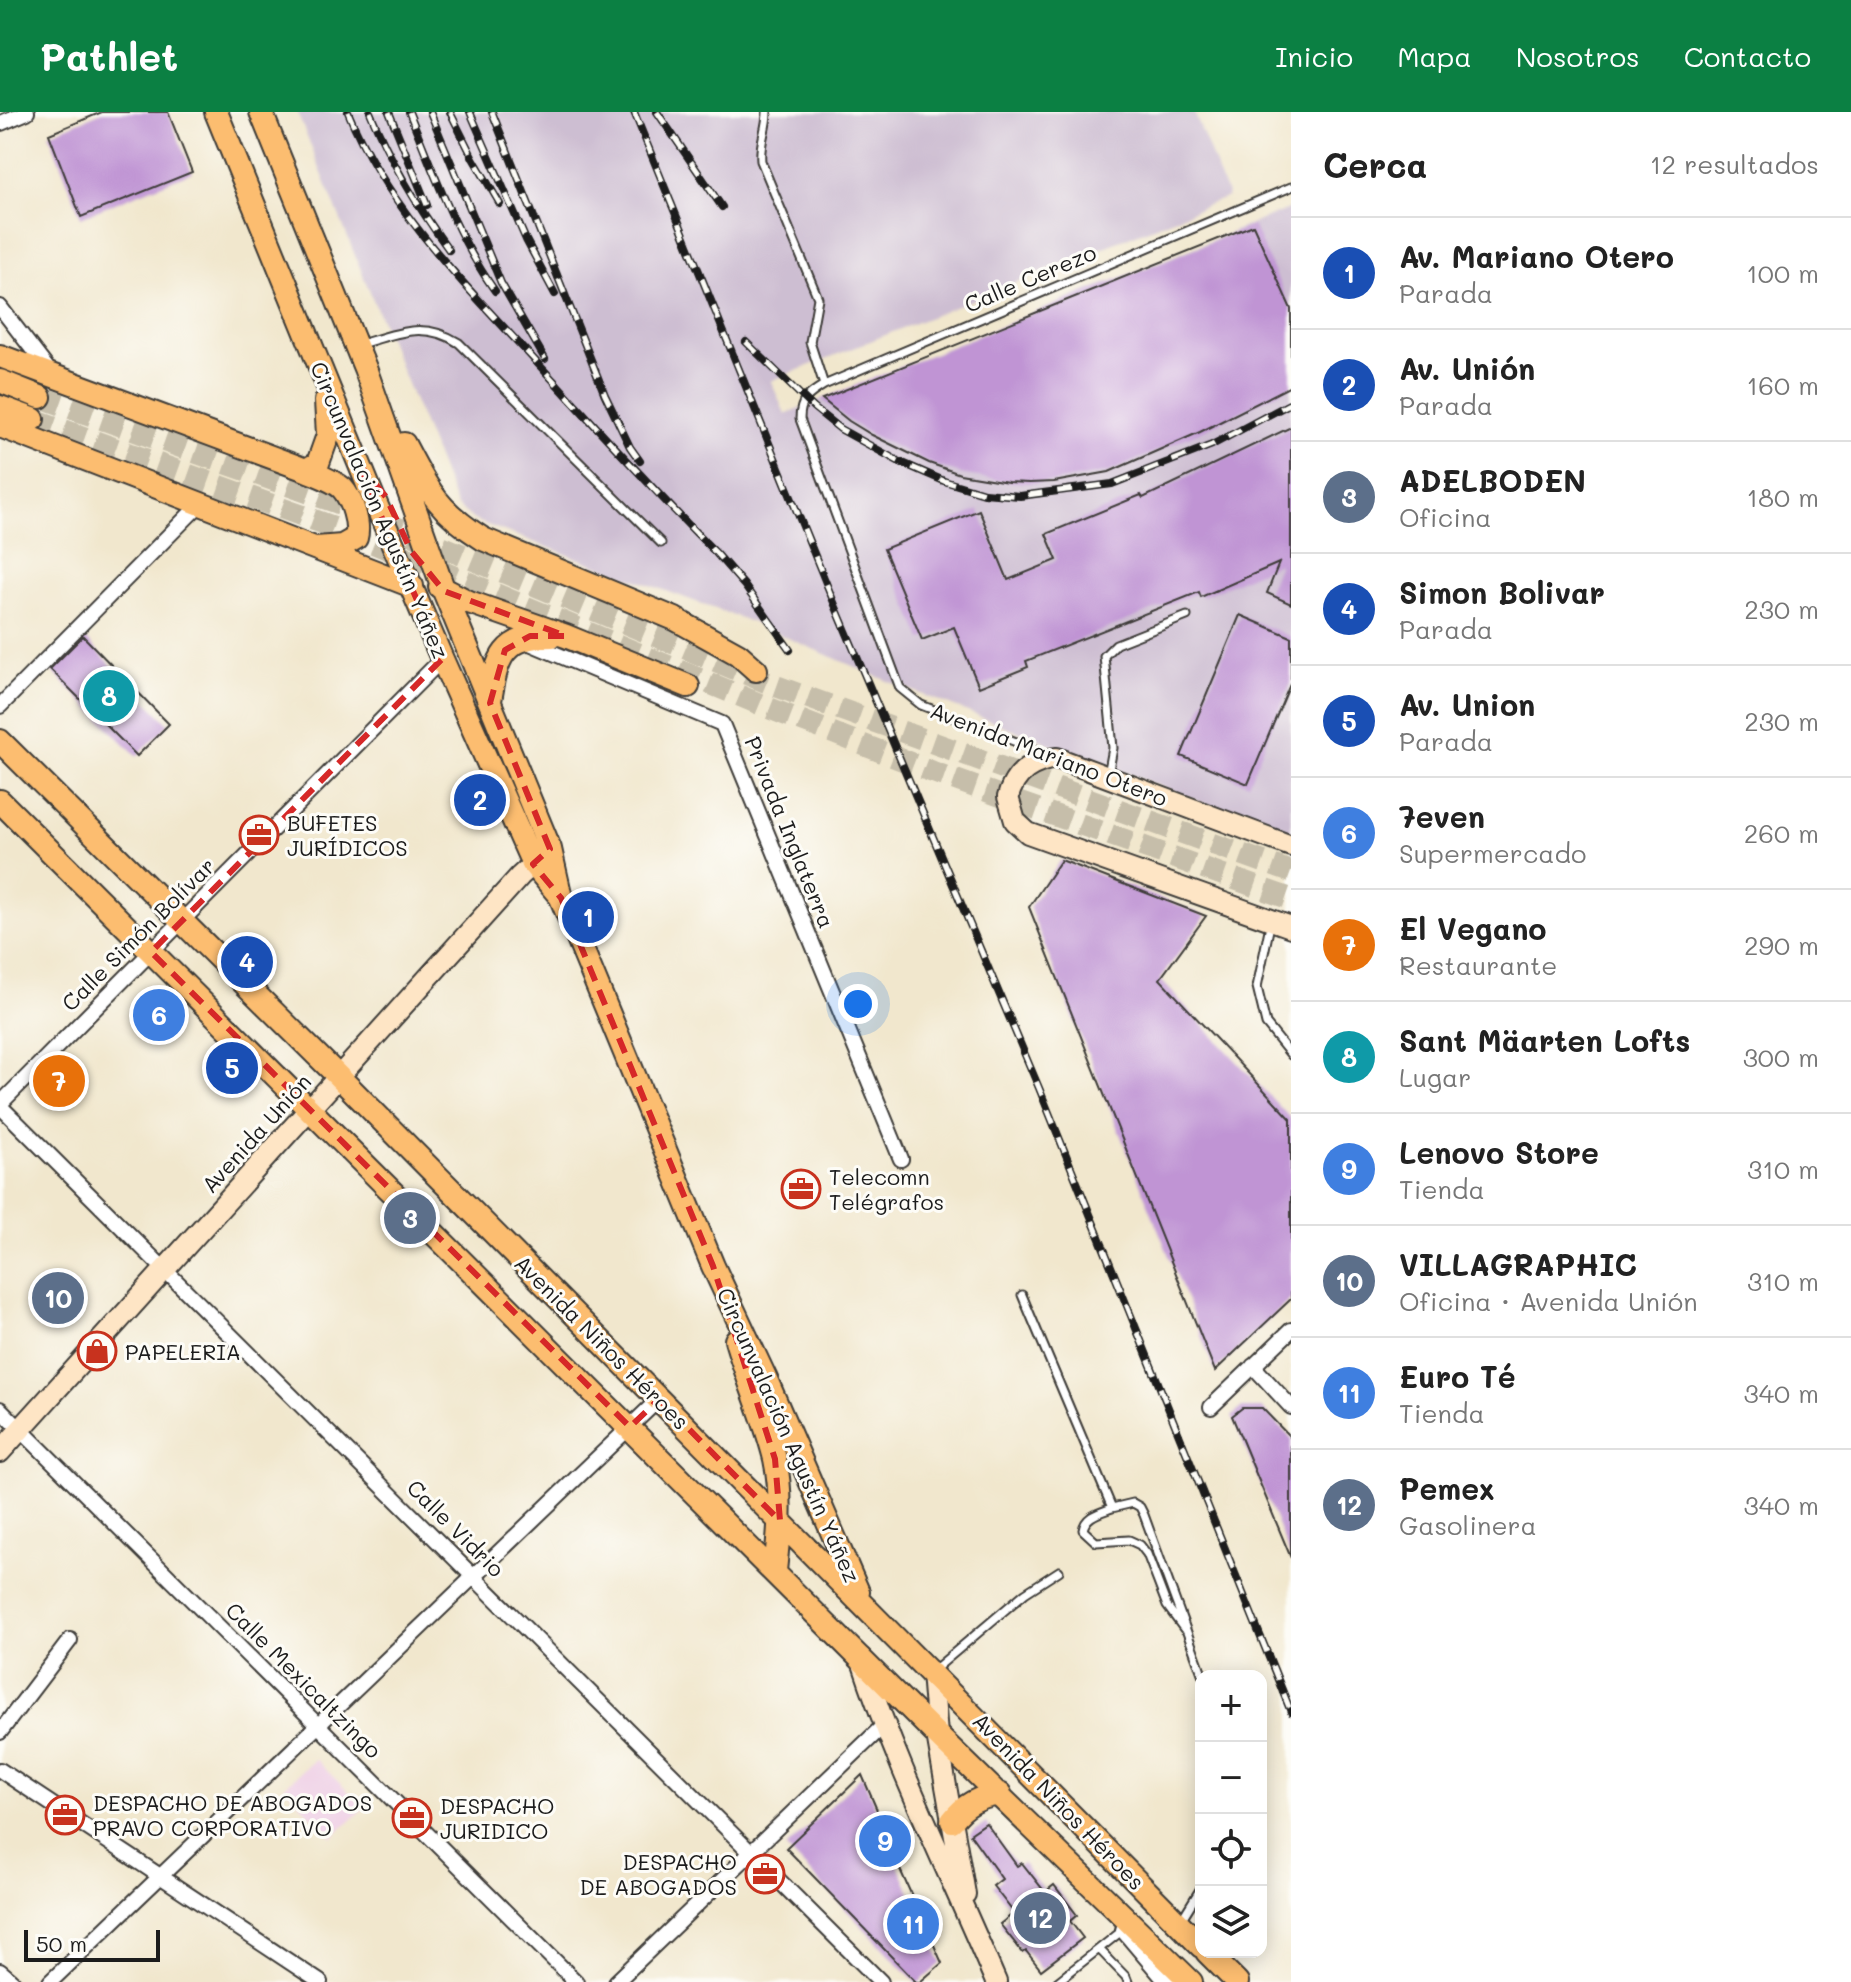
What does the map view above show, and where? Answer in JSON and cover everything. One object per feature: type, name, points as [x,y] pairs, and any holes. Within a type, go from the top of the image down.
[{"type":"main road","name":"Circunvalación Agustín Yáñez","points":[[216,112],[442,659],[561,898],[713,1266],[864,1604]]},
{"type":"main road","name":"Circunvalación Agustín Yáñez","points":[[261,112],[365,368],[444,591],[490,703],[541,856]]},
{"type":"main road","points":[[306,470],[318,463],[329,423],[311,346]]},
{"type":"main road","points":[[0,356],[306,470],[343,489],[358,530],[351,543],[316,548]]},
{"type":"main road","points":[[365,368],[429,492],[443,510],[462,526],[483,539],[675,619],[738,654],[756,670]]},
{"type":"main road","points":[[0,381],[40,397]]},
{"type":"main road","points":[[0,407],[33,419]]},
{"type":"main road","points":[[0,426],[412,586]]},
{"type":"main road","points":[[359,464],[386,497],[411,551],[444,591],[688,686]]},
{"type":"main road","points":[[490,703],[498,661],[505,650],[530,636],[566,636]]},
{"type":"main road","name":"Avenida Niños Héroes","points":[[0,741],[339,1077],[1195,1940]]},
{"type":"main road","points":[[1057,758],[1027,768],[1015,779],[1010,791],[1011,814],[1028,833],[1291,927]]},
{"type":"main road","name":"Avenida Mariano Otero","points":[[1057,758],[1291,846]]},
{"type":"main road","name":"Avenida Niños Héroes","points":[[0,801],[937,1735],[1000,1794],[1101,1895],[1127,1926],[1191,1982]]},
{"type":"main road","name":"Avenida Unión","points":[[0,1452],[541,856]]},
{"type":"main road","name":"Circunvalación Agustín Yáñez","points":[[713,1266],[775,1459],[780,1521],[775,1571]]},
{"type":"main road","points":[[859,1655],[883,1726],[996,1982]]},
{"type":"main road","points":[[932,1672],[937,1735],[969,1918]]},
{"type":"main road","points":[[952,1821],[960,1810],[972,1802],[1000,1794]]},
{"type":"main road","points":[[1213,1958],[1237,1982]]},
{"type":"street","points":[[1,123],[27,112]]},
{"type":"street","points":[[0,307],[53,376]]},
{"type":"street","points":[[0,706],[200,504]]},
{"type":"street","name":"Privada Inglaterra","points":[[520,639],[722,724],[901,1159]]},
{"type":"street","name":"Calle Simón Bolívar","points":[[0,1105],[442,659]]},
{"type":"street","name":"Calle Vidrio","points":[[0,1105],[881,1982]]},
{"type":"street","points":[[1211,1407],[1291,1330]]},
{"type":"street","points":[[1253,1366],[1291,1407]]},
{"type":"street","points":[[50,1982],[659,1399]]},
{"type":"street","name":"Calle Mexicaltzingo","points":[[0,1409],[576,1982]]},
{"type":"street","points":[[0,1732],[70,1640]]},
{"type":"street","points":[[616,1982],[883,1726]]},
{"type":"street","points":[[0,1770],[320,1982]]},
{"type":"street","points":[[1127,1926],[1169,1982]]},
{"type":"street","points":[[0,1971],[13,1982]]},
{"type":"lane","points":[[767,112],[759,145],[761,161],[818,298],[810,342],[824,385]]},
{"type":"lane","name":"Calle Cerezo","points":[[800,419],[800,407],[804,400],[824,385],[1291,187]]},
{"type":"lane","points":[[356,346],[415,329],[444,334],[459,343],[661,543]]},
{"type":"lane","name":"Avenida Mariano Otero","points":[[800,419],[900,688],[921,705],[1057,758]]},
{"type":"lane","points":[[1108,777],[1113,748],[1104,656],[1116,644],[1187,616]]},
{"type":"lane","points":[[1271,920],[1257,987],[1266,1024],[1291,1055]]},
{"type":"lane","points":[[1022,1295],[1112,1508]]},
{"type":"lane","points":[[1188,1634],[1167,1606],[1147,1554],[1140,1545],[1129,1540],[1096,1542],[1083,1530],[1084,1522],[1112,1508],[1133,1503],[1140,1507],[1188,1634],[1201,1670]]},
{"type":"lane","points":[[932,1672],[1025,1593],[1059,1571]]},
{"type":"lane","points":[[1179,1923],[1195,1898]]},
{"type":"lane","points":[[1063,1980],[1127,1926]]},
{"type":"lane","points":[[1099,1949],[1128,1982]]},
{"type":"highlighted area","points":[[359,464],[386,497],[411,551],[444,591],[566,636],[530,636],[505,650],[490,703],[550,849],[533,864],[561,898],[713,1266],[775,1459],[780,1521],[659,1399],[630,1427],[151,952],[442,659]]},
{"type":"shaded area","points":[[297,112],[1194,112],[1228,197],[771,381],[785,414],[1291,208],[1291,837],[890,682],[748,621],[474,520],[456,505]]},
{"type":"shaded area","points":[[315,1759],[365,1808],[332,1837],[284,1787]]},
{"type":"building","points":[[102,112],[168,112],[192,172],[81,217],[49,134]]},
{"type":"building","points":[[1253,225],[1291,309],[1291,386],[1200,432],[1109,472],[1054,482],[1029,483],[960,474],[929,463],[872,435],[822,399]]},
{"type":"building","points":[[1291,427],[1291,604],[1267,593],[1279,563],[1201,597],[1199,592],[1026,661],[1028,667],[979,687],[954,627],[922,640],[884,549],[979,510],[1008,580],[1057,560],[1046,534],[1141,495],[1143,498]]},
{"type":"building","points":[[1240,615],[1291,637],[1291,682],[1248,784],[1181,756]]},
{"type":"building","points":[[83,636],[169,724],[137,756],[50,669]]},
{"type":"building","points":[[1061,860],[1206,916],[1160,979],[1291,1119],[1291,1299],[1215,1371],[1029,907]]},
{"type":"building","points":[[1242,1408],[1262,1408],[1291,1438],[1291,1558],[1232,1416]]},
{"type":"building","points":[[862,1775],[880,1817],[897,1820],[906,1844],[894,1856],[942,1963],[920,1982],[916,1982],[786,1848]]},
{"type":"building","points":[[986,1823],[1017,1866],[1022,1863],[1045,1892],[1054,1885],[1077,1915],[1070,1921],[1083,1938],[1041,1970],[1000,1924],[1014,1913],[993,1886],[1002,1879],[970,1834]]},
{"type":"tunnel","points":[[40,397],[338,503],[773,685],[1291,872]]},
{"type":"tunnel","points":[[33,419],[342,530],[769,708],[933,772],[1291,899]]},
{"type":"railway","points":[[348,112],[385,183],[433,248],[716,553],[744,585],[790,650]]},
{"type":"railway","points":[[370,112],[405,184],[449,250]]},
{"type":"railway","points":[[389,112],[427,205]]},
{"type":"railway","points":[[409,112],[457,226],[495,291]]},
{"type":"railway","points":[[430,112],[501,283],[545,359]]},
{"type":"railway","points":[[450,112],[500,204]]},
{"type":"railway","points":[[470,112],[526,240],[555,294]]},
{"type":"railway","points":[[492,112],[605,395],[640,461]]},
{"type":"railway","points":[[634,112],[835,605],[1039,1088],[1291,1712]]},
{"type":"railway","points":[[657,112],[722,207]]},
{"type":"railway","points":[[746,342],[840,429],[898,461],[944,481],[984,493],[1020,496],[1112,484],[1212,445],[1291,403]]},
{"type":"place","name":"Sant Mäarten Lofts","points":[[109,696]]},
{"type":"place","name":"Av. Unión","points":[[480,800]]},
{"type":"place","name":"BUFETES JURÍDICOS","points":[[259,835]]},
{"type":"place","name":"Av. Mariano Otero","points":[[588,917]]},
{"type":"place","name":"Simon Bolivar","points":[[247,962]]},
{"type":"place","name":"7even","points":[[159,1015]]},
{"type":"place","name":"Av. Union","points":[[232,1068]]},
{"type":"place","name":"El Vegano","points":[[59,1081]]},
{"type":"place","name":"Telecomn Telégrafos","points":[[801,1189]]},
{"type":"place","name":"ADELBODEN","points":[[410,1218]]},
{"type":"place","name":"VILLAGRAPHIC","points":[[58,1298]]},
{"type":"place","name":"PAPELERIA","points":[[97,1351]]},
{"type":"place","name":"DESPACHO DE ABOGADOS PRAVO CORPORATIVO","points":[[65,1815]]},
{"type":"place","name":"DESPACHO JURIDICO","points":[[412,1818]]},
{"type":"place","name":"Lenovo Store","points":[[885,1841]]},
{"type":"place","name":"DESPACHO DE ABOGADOS","points":[[765,1874]]},
{"type":"place","name":"Pemex","points":[[1040,1918]]},
{"type":"place","name":"Euro Té","points":[[913,1924]]}]
